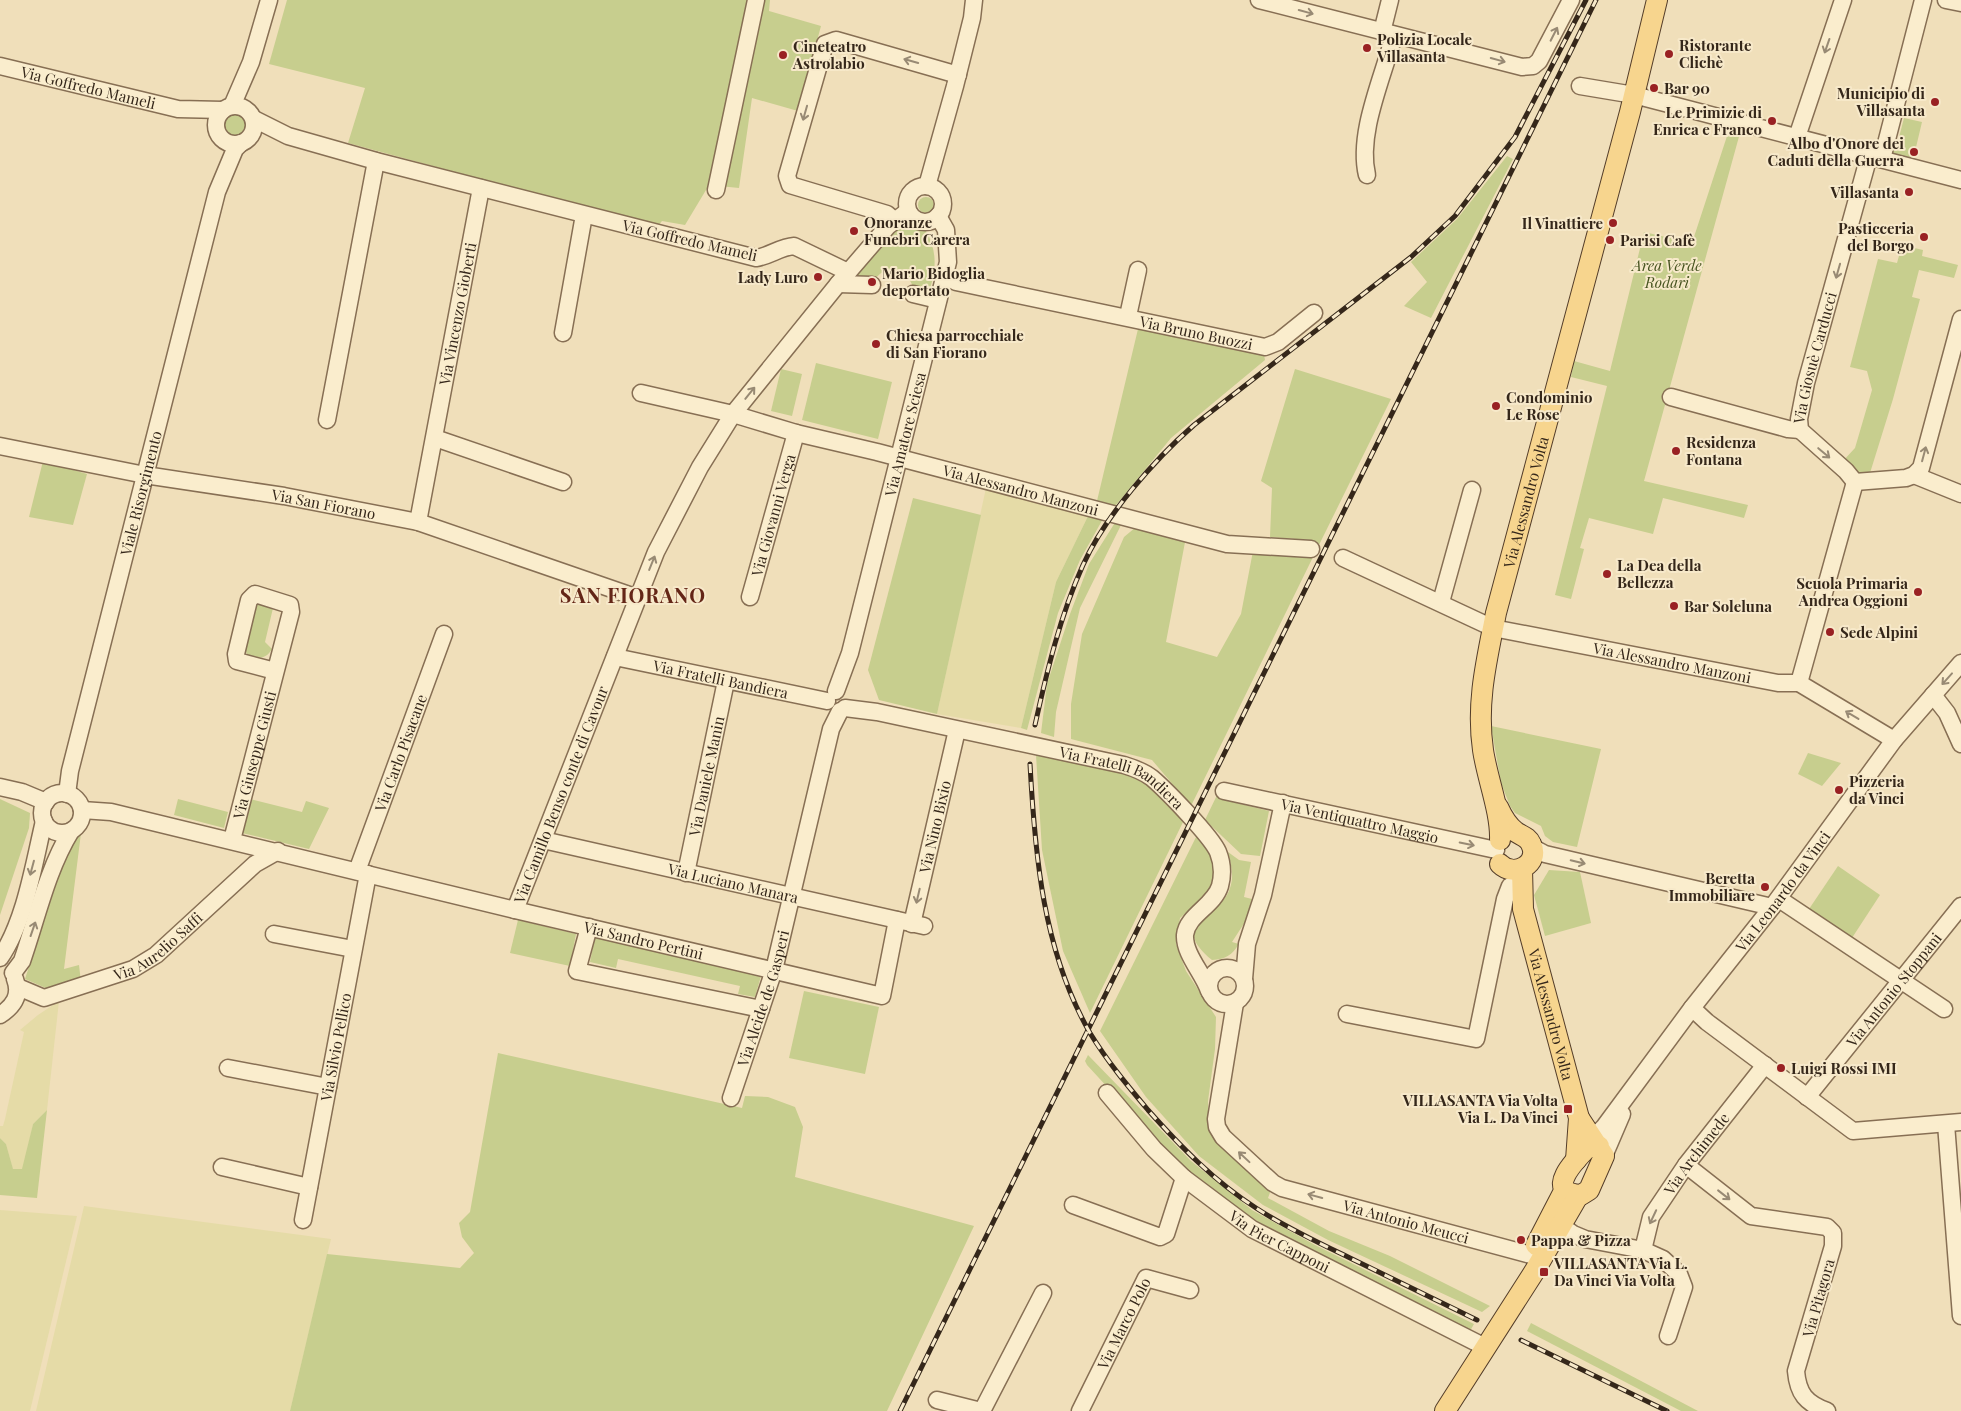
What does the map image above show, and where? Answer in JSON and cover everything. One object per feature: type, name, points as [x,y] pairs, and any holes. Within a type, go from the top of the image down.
[{"type":"main road","name":"Via Alessandro Volta","points":[[1596,1146],[1579,1118],[1524,912],[1522,869],[1510,870],[1505,820],[1493,798],[1483,754],[1480,709],[1484,672],[1493,628],[1657,0]]},
{"type":"main road","name":"Via Alessandro Volta","points":[[1509,847],[1510,886],[1524,912]]},
{"type":"main road","name":"Via Alessandro Volta","points":[[1576,1160],[1579,1118]]},
{"type":"main road","points":[[1596,1146],[1589,1190],[1585,1194],[1572,1192],[1563,1183],[1565,1174],[1576,1160],[1596,1146]]},
{"type":"main road","points":[[1445,1411],[1486,1344],[1572,1192]]},
{"type":"main road","points":[[1486,1344],[1531,1254],[1556,1222]]},
{"type":"street","points":[[249,127],[248,92],[251,62],[269,0]]},
{"type":"street","points":[[716,190],[756,0]]},
{"type":"street","points":[[927,186],[958,75],[972,18],[974,0]]},
{"type":"street","points":[[972,18],[986,0]]},
{"type":"street","points":[[1259,0],[1522,67],[1532,66],[1543,55],[1571,0]]},
{"type":"street","points":[[1367,175],[1364,160],[1367,132],[1388,34],[1390,0]]},
{"type":"street","points":[[1797,137],[1843,0]]},
{"type":"street","name":"Via Giosuè Carducci","points":[[1855,482],[1846,471],[1800,430],[1799,419],[1806,383],[1875,158],[1895,105],[1922,0]]},
{"type":"street","points":[[1946,0],[1961,3]]},
{"type":"street","points":[[902,216],[911,192],[917,188],[927,186],[936,189],[942,198],[943,206],[938,216],[929,222],[921,222],[912,216],[902,216],[887,214],[790,185],[787,176],[825,44],[836,40],[958,75]]},
{"type":"street","points":[[249,127],[230,143],[218,132],[217,118],[227,108],[251,62]]},
{"type":"street","name":"Via Goffredo Mameli","points":[[0,66],[178,109],[227,108]]},
{"type":"street","points":[[1580,86],[1634,94],[1961,180]]},
{"type":"street","points":[[227,108],[241,106],[249,127]]},
{"type":"street","name":"Via Goffredo Mameli","points":[[178,109],[218,132]]},
{"type":"street","name":"Via Goffredo Mameli","points":[[249,127],[756,258],[765,257],[786,246],[794,246],[843,278]]},
{"type":"street","name":"Viale Risorgimento","points":[[67,794],[70,771],[217,192],[235,148],[249,127]]},
{"type":"street","name":"Viale Risorgimento","points":[[217,192],[218,132]]},
{"type":"street","points":[[327,420],[376,160]]},
{"type":"street","name":"Via Vincenzo Gioberti","points":[[418,522],[481,188]]},
{"type":"street","points":[[563,333],[584,215]]},
{"type":"street","name":"Via Camillo Benso conte di Cavour","points":[[82,810],[112,812],[515,910],[656,552],[700,467],[733,414],[843,278],[902,216]]},
{"type":"street","name":"Via Amatore Sciesa","points":[[790,896],[948,262],[946,230],[938,216]]},
{"type":"street","name":"Via Bruno Buozzi","points":[[1128,316],[1138,270]]},
{"type":"street","name":"Via Bruno Buozzi","points":[[944,276],[956,282],[1128,316],[1265,347],[1278,342],[1314,313]]},
{"type":"street","points":[[843,278],[872,285]]},
{"type":"street","points":[[913,294],[938,300]]},
{"type":"street","points":[[1799,684],[1855,482],[1895,481],[1914,475],[1920,468],[1961,320]]},
{"type":"street","points":[[641,393],[733,414]]},
{"type":"street","points":[[1671,397],[1788,429],[1800,430]]},
{"type":"street","name":"Via Alessandro Manzoni","points":[[733,414],[796,433],[1226,544],[1312,550]]},
{"type":"street","name":"Via Giovanni Verga","points":[[750,597],[796,433]]},
{"type":"street","points":[[435,438],[563,482]]},
{"type":"street","name":"Via San Fiorano","points":[[0,446],[145,475],[284,496],[418,522],[638,598]]},
{"type":"street","points":[[1914,475],[1961,494]]},
{"type":"street","points":[[1441,602],[1472,490]]},
{"type":"street","name":"Via Alessandro Manzoni","points":[[1343,558],[1441,602],[1493,628],[1778,683],[1799,684],[1894,740]]},
{"type":"street","name":"Via Giuseppe Giusti","points":[[232,840],[291,612],[290,605],[255,594],[249,600],[236,654],[237,661],[275,671]]},
{"type":"street","name":"Via Carlo Pisacane","points":[[362,872],[444,634]]},
{"type":"street","name":"Via Fratelli Bandiera","points":[[615,657],[726,681],[839,702],[957,730],[1124,765],[1139,770],[1152,778],[1208,837],[1220,858],[1221,875],[1216,894],[1192,920],[1186,933],[1186,946],[1209,990]]},
{"type":"street","name":"Via Leonardo da Vinci","points":[[1596,1146],[1633,1088],[1692,1008],[1775,903],[1894,740],[1961,663]]},
{"type":"street","name":"Via Daniele Manin","points":[[686,872],[726,681]]},
{"type":"street","points":[[1928,700],[1947,712],[1958,738]]},
{"type":"street","name":"Via Nino Bixio","points":[[774,970],[882,996],[911,923],[957,730]]},
{"type":"street","points":[[0,786],[22,792],[46,802]]},
{"type":"street","name":"Via Ventiquattro Maggio","points":[[1224,792],[1545,854],[1775,903]]},
{"type":"street","points":[[0,958],[12,934],[23,902],[44,821],[43,811],[46,802],[53,796],[67,794],[77,799],[82,810],[80,822],[71,831],[61,848],[22,961],[10,974],[13,1004],[0,1015]]},
{"type":"street","points":[[1247,944],[1225,968],[1212,976],[1209,990],[1212,996],[1219,1002],[1228,1004],[1235,1002],[1245,990],[1247,944],[1263,894],[1282,803]]},
{"type":"street","points":[[44,821],[48,827],[57,832],[71,831]]},
{"type":"street","name":"Via Luciano Manara","points":[[543,840],[911,923]]},
{"type":"street","name":"Via Aurelio Saffi","points":[[10,974],[44,998],[133,969],[156,955],[255,864],[278,851]]},
{"type":"street","name":"Via Silvio Pellico","points":[[303,1220],[353,949],[362,872]]},
{"type":"street","points":[[1347,1014],[1476,1039],[1510,886]]},
{"type":"street","name":"Via Alcide de Gasperi","points":[[730,1098],[774,970],[790,896]]},
{"type":"street","points":[[1775,903],[1944,1009]]},
{"type":"street","name":"Via Antonio Stoppani","points":[[1807,1097],[1961,906]]},
{"type":"street","name":"Via Sandro Pertini","points":[[515,910],[774,970]]},
{"type":"street","points":[[1501,920],[1514,913],[1524,912]]},
{"type":"street","points":[[588,927],[577,971],[761,1009]]},
{"type":"street","points":[[274,934],[353,949]]},
{"type":"street","points":[[1197,964],[1238,971],[1244,979]]},
{"type":"street","name":"Via Antonio Meucci","points":[[1235,1002],[1216,1119],[1217,1127],[1223,1137],[1273,1183],[1282,1188],[1531,1254]]},
{"type":"street","points":[[1692,1008],[1853,1131],[1954,1123],[1961,1316]]},
{"type":"street","name":"Via Archimede","points":[[1643,1250],[1651,1217],[1686,1165],[1765,1065]]},
{"type":"street","points":[[228,1068],[328,1087]]},
{"type":"street","name":"Via Pier Capponi","points":[[1107,1093],[1154,1149],[1184,1178],[1234,1217],[1268,1239],[1486,1344]]},
{"type":"street","name":"Via Pitagora","points":[[1686,1165],[1750,1216],[1827,1227],[1833,1233],[1834,1239],[1796,1371],[1797,1384],[1806,1400],[1827,1411]]},
{"type":"street","points":[[222,1168],[309,1187]]},
{"type":"street","points":[[1073,1205],[1160,1238],[1166,1234],[1177,1194],[1184,1178]]},
{"type":"street","points":[[1556,1222],[1573,1234],[1585,1239],[1643,1250],[1663,1259],[1682,1280],[1684,1287],[1668,1336]]},
{"type":"street","name":"Via Marco Polo","points":[[1080,1411],[1146,1278],[1190,1290]]},
{"type":"street","points":[[937,1400],[982,1411],[1043,1293]]},
{"type":"shaded area","points":[[986,488],[1089,514],[1056,582],[1021,728],[937,714]]},
{"type":"shaded area","points":[[59,1001],[47,1110],[33,1124],[23,1169],[13,1170],[6,1144],[0,1138],[0,1126],[3,1126],[5,1119],[24,1032],[20,1030]]},
{"type":"shaded area","points":[[84,1206],[331,1239],[290,1411],[36,1411]]},
{"type":"shaded area","points":[[0,1210],[77,1216],[30,1411],[0,1411]]},
{"type":"green space","points":[[287,0],[770,0],[769,11],[821,26],[798,111],[752,98],[739,188],[709,185],[685,225],[662,221],[657,227],[348,143],[365,88],[269,64]]},
{"type":"green space","points":[[234,112],[243,115],[246,124],[243,133],[234,136],[225,133],[222,124],[225,115]]},
{"type":"green space","points":[[1904,118],[1922,122],[1913,160],[1888,154],[1890,148],[1896,149]]},
{"type":"green space","name":"Area Verde Rodari","points":[[1729,130],[1740,133],[1644,481],[1748,505],[1744,518],[1663,498],[1653,534],[1589,518],[1580,548],[1584,549],[1571,599],[1555,595],[1607,386],[1571,377],[1574,361],[1610,371],[1644,232],[1692,243]]},
{"type":"green space","points":[[1507,156],[1513,159],[1431,318],[1404,306],[1427,282],[1411,262],[1457,219]]},
{"type":"green space","points":[[926,197],[932,199],[934,205],[932,211],[926,213],[920,211],[918,205],[920,199]]},
{"type":"green space","points":[[911,223],[926,231],[933,247],[935,261],[929,292],[913,287],[906,275],[895,270],[884,271],[874,281],[855,275],[899,225]]},
{"type":"green space","points":[[1902,245],[1923,250],[1922,256],[1958,265],[1954,278],[1919,270],[1912,297],[1920,299],[1893,399],[1870,473],[1857,473],[1843,461],[1855,448],[1872,390],[1867,371],[1850,367],[1878,259],[1897,263]]},
{"type":"green space","points":[[1138,329],[1264,355],[1265,360],[1171,438],[1112,510],[1096,505]]},
{"type":"green space","points":[[816,363],[892,382],[878,439],[802,420]]},
{"type":"green space","points":[[781,369],[802,374],[792,416],[771,411]]},
{"type":"green space","points":[[1295,369],[1391,399],[1319,545],[1310,540],[1270,537],[1272,488],[1261,481]]},
{"type":"green space","points":[[43,461],[87,474],[73,525],[29,517]]},
{"type":"green space","points":[[913,498],[981,515],[937,714],[879,700],[868,670]]},
{"type":"green space","points":[[1089,514],[1104,517],[1080,560],[1058,613],[1027,730],[1021,728],[1056,582]]},
{"type":"green space","points":[[1116,521],[1121,525],[1080,608],[1056,712],[1054,737],[1041,733],[1047,684],[1070,614],[1089,564]]},
{"type":"green space","points":[[1136,527],[1186,537],[1166,642],[1217,657],[1241,614],[1253,551],[1314,555],[1191,806],[1152,760],[1071,739],[1071,704],[1082,634],[1124,537]]},
{"type":"green space","points":[[262,604],[273,608],[265,642],[272,649],[267,655],[262,657],[248,656],[244,648],[255,605]]},
{"type":"green space","points":[[1491,726],[1601,749],[1577,847],[1553,842],[1545,836],[1541,826],[1515,813],[1510,806],[1501,783]]},
{"type":"green space","points":[[1808,753],[1841,763],[1822,786],[1798,774]]},
{"type":"green space","points":[[1036,755],[1118,771],[1147,783],[1184,820],[1090,1013],[1063,951],[1042,850]]},
{"type":"green space","points":[[1218,793],[1230,795],[1228,801],[1269,811],[1260,856],[1241,854],[1205,820]]},
{"type":"green space","points":[[0,799],[30,813],[29,828],[0,915]]},
{"type":"green space","points":[[178,799],[228,812],[224,828],[174,815]]},
{"type":"green space","points":[[250,799],[302,812],[306,801],[329,808],[309,849],[242,833]]},
{"type":"green space","points":[[81,833],[64,969],[79,965],[81,982],[48,989],[25,979],[68,846]]},
{"type":"green space","points":[[1197,835],[1207,847],[1213,859],[1214,875],[1210,887],[1201,899],[1180,918],[1176,944],[1186,971],[1216,1017],[1215,1049],[1208,1101],[1209,1127],[1238,1163],[1272,1187],[1268,1198],[1329,1231],[1390,1256],[1490,1306],[1482,1312],[1328,1240],[1263,1205],[1199,1156],[1146,1097],[1100,1031]]},
{"type":"green space","points":[[1228,852],[1239,860],[1251,862],[1244,897],[1252,899],[1245,922],[1232,942],[1239,944],[1228,956],[1212,960],[1200,948],[1194,938],[1195,930],[1199,922],[1223,901],[1229,891],[1232,876]]},
{"type":"green space","points":[[1838,866],[1880,895],[1850,941],[1807,912]]},
{"type":"green space","points":[[1549,870],[1580,872],[1591,923],[1545,936],[1534,895]]},
{"type":"green space","points":[[518,920],[576,934],[570,966],[510,953]]},
{"type":"green space","points":[[595,937],[761,976],[755,997],[738,994],[740,986],[618,959],[616,968],[590,962]]},
{"type":"green space","points":[[804,991],[879,1007],[865,1074],[789,1058]]},
{"type":"green space","points":[[498,1053],[742,1108],[745,1096],[768,1097],[795,1107],[803,1127],[795,1177],[974,1226],[887,1411],[290,1411],[327,1254],[460,1268],[474,1253],[462,1237],[459,1223],[470,1212]]},
{"type":"green space","points":[[1088,1055],[1191,1161],[1252,1210],[1315,1245],[1474,1324],[1470,1331],[1249,1220],[1178,1164],[1087,1065],[1085,1061]]},
{"type":"green space","points":[[47,1110],[37,1198],[0,1195],[0,1138],[6,1144],[13,1169],[22,1169],[33,1124]]},
{"type":"green space","points":[[1531,1323],[1698,1411],[1681,1411],[1527,1331]]},
{"type":"railway","points":[[1035,725],[1044,684],[1067,604],[1092,546],[1117,508],[1147,472],[1194,425],[1411,257],[1455,216],[1515,137],[1586,0]]},
{"type":"railway","points":[[900,1411],[1596,0]]},
{"type":"railway","points":[[1030,764],[1039,868],[1052,936],[1074,1002],[1090,1033],[1125,1082],[1160,1124],[1199,1163],[1241,1198],[1278,1222],[1477,1320]]},
{"type":"railway","points":[[1521,1340],[1667,1411]]},
{"type":"place","name":"Polizia Locale Villasanta","points":[[1367,48]]},
{"type":"place","name":"Ristorante Clichè","points":[[1669,54]]},
{"type":"place","name":"Cineteatro Astrolabio","points":[[783,55]]},
{"type":"place","name":"Bar 90","points":[[1654,88]]},
{"type":"place","name":"Municipio di Villasanta","points":[[1935,102]]},
{"type":"place","name":"Le Primizie di Enrica e Franco","points":[[1772,121]]},
{"type":"place","name":"Albo d'Onore dei Caduti della Guerra","points":[[1914,152]]},
{"type":"place","name":"Villasanta","points":[[1909,192]]},
{"type":"place","name":"Il Vinattiere","points":[[1613,223]]},
{"type":"place","name":"Onoranze Funebri Carera","points":[[854,231]]},
{"type":"place","name":"Pasticceria del Borgo","points":[[1924,237]]},
{"type":"place","name":"Parisi Cafè","points":[[1610,240]]},
{"type":"place","name":"Lady Luro","points":[[818,277]]},
{"type":"place","name":"Mario Bidoglia deportato","points":[[872,282]]},
{"type":"place","name":"Chiesa parrocchiale di San Fiorano","points":[[876,344]]},
{"type":"place","name":"Condominio Le Rose","points":[[1496,406]]},
{"type":"place","name":"Residenza Fontana","points":[[1676,451]]},
{"type":"place","name":"La Dea della Bellezza","points":[[1607,574]]},
{"type":"place","name":"Scuola Primaria Andrea Oggioni","points":[[1918,592]]},
{"type":"place","name":"Bar Soleluna","points":[[1674,606]]},
{"type":"place","name":"Sede Alpini","points":[[1830,632]]},
{"type":"place","name":"Pizzeria da Vinci","points":[[1839,790]]},
{"type":"place","name":"Beretta Immobiliare","points":[[1765,887]]},
{"type":"place","name":"Luigi Rossi IMI","points":[[1781,1068]]},
{"type":"place","name":"VILLASANTA Via Volta Via L. Da Vinci","points":[[1568,1109]]},
{"type":"place","name":"Pappa & Pizza","points":[[1521,1240]]},
{"type":"place","name":"VILLASANTA Via L. Da Vinci Via Volta","points":[[1544,1272]]},
{"type":"district","name":"SAN FIORANO","points":[[633,594]]}]
